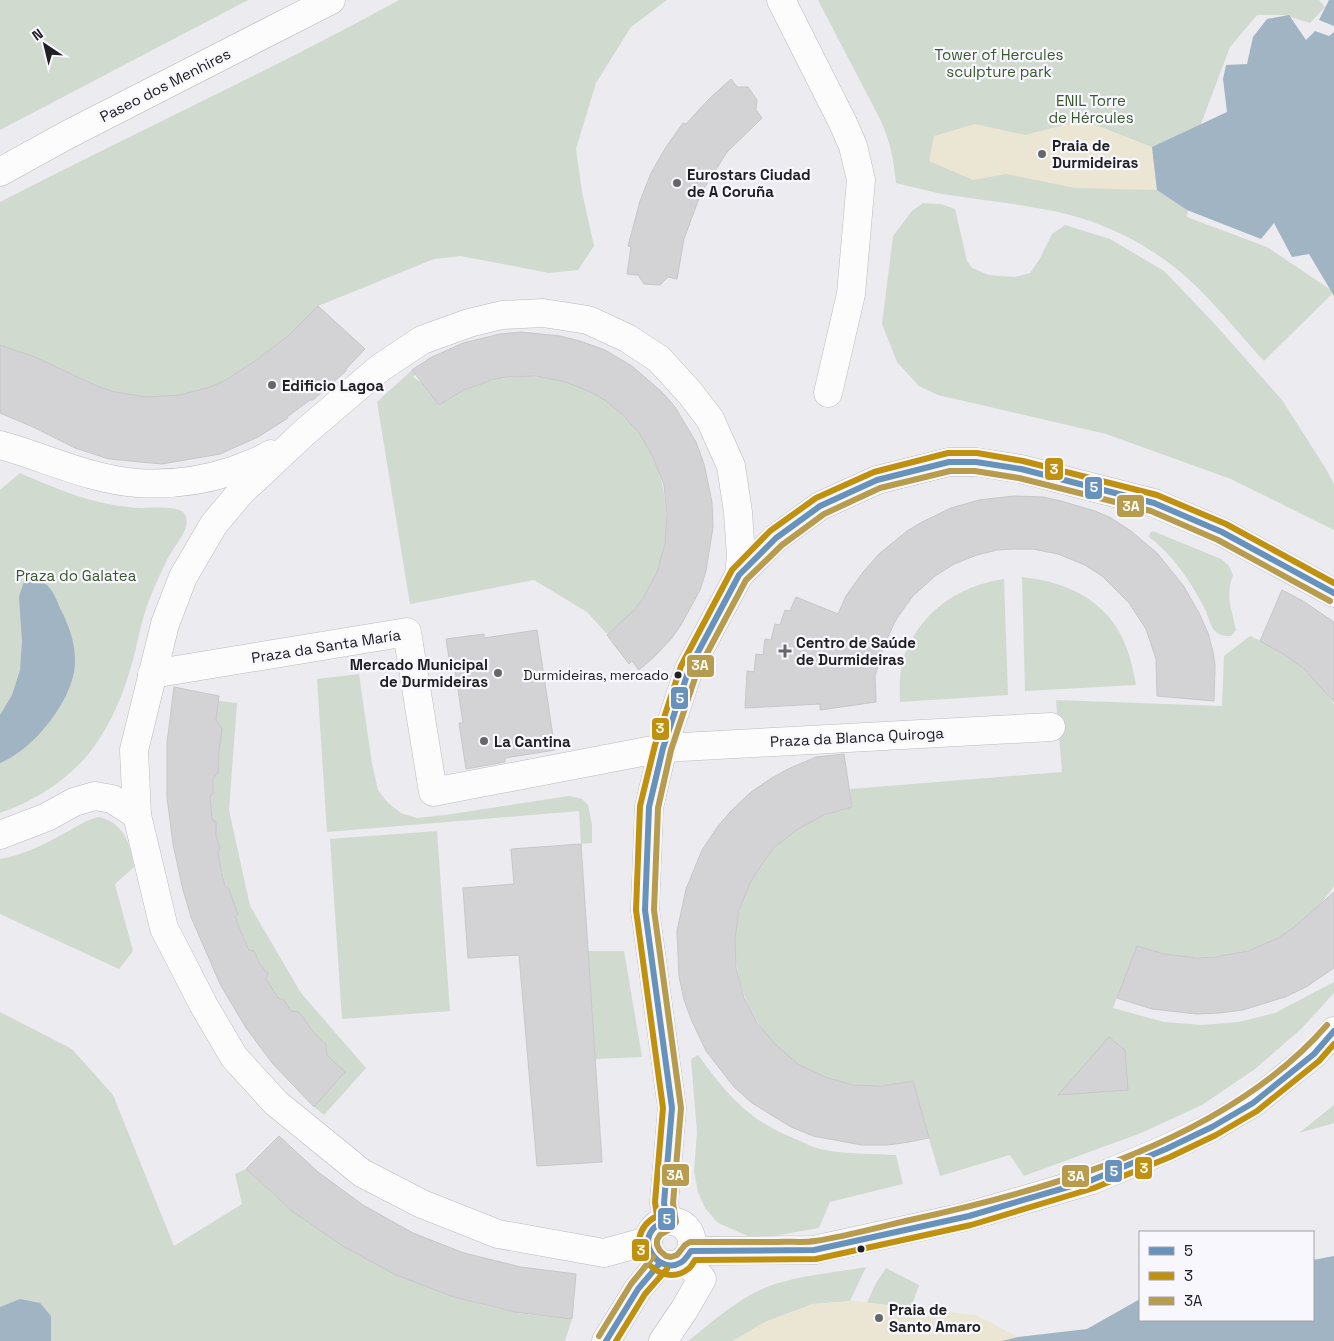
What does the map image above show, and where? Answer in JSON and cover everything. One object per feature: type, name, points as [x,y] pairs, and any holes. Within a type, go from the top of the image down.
[{"type":"street","name":"Paseo dos Menhires","points":[[0,172],[67,135],[331,0]]},
{"type":"street","points":[[781,0],[843,123],[853,146],[861,180],[851,294],[828,393]]},
{"type":"street","points":[[739,576],[738,512],[731,466],[710,419],[690,393],[659,359],[627,338],[588,320],[543,313],[502,315],[469,323],[422,340],[380,368],[306,432],[241,492],[214,524],[183,577],[165,624],[134,750],[137,814],[164,928],[203,1004],[234,1057],[276,1103],[362,1173],[422,1204],[498,1234],[604,1253],[671,1254],[814,1250],[969,1216],[1092,1180],[1166,1149],[1212,1127],[1253,1103],[1314,1054],[1334,1032]]},
{"type":"street","points":[[0,445],[101,476],[136,483],[173,483],[212,478],[261,461],[306,432]]},
{"type":"street","points":[[667,1221],[664,1203],[672,1108],[645,910],[649,806],[663,748],[689,669],[739,576],[776,538],[820,506],[877,480],[949,462],[976,462],[1021,469],[1154,502],[1222,532],[1334,593]]},
{"type":"street","name":"Praza da Santa María","points":[[152,674],[407,632],[433,792],[663,748]]},
{"type":"street","name":"Praza da Blanca Quiroga","points":[[663,748],[1051,727]]},
{"type":"street","points":[[0,836],[47,817],[74,802],[95,796],[112,799],[137,814]]},
{"type":"street","points":[[606,1341],[638,1289],[671,1254],[692,1239],[687,1228],[681,1224],[667,1221],[654,1228],[649,1236],[671,1254],[702,1279],[663,1341]]},
{"type":"green space","points":[[0,0],[248,0],[0,130]]},
{"type":"green space","points":[[399,0],[667,0],[631,27],[596,83],[576,149],[582,192],[594,246],[578,270],[549,273],[461,256],[434,259],[318,306],[290,334],[258,359],[224,381],[180,395],[147,397],[115,392],[99,387],[35,357],[0,345],[0,202],[250,78]]},
{"type":"green space","name":"ENIL Torre de Hércules","points":[[818,0],[1319,0],[1325,7],[1310,23],[1284,15],[1257,15],[1230,47],[1196,137],[1187,217],[1267,247],[1334,292],[1264,361],[1188,279],[1146,247],[1118,232],[1058,212],[949,195],[896,183],[891,151],[881,121]]},
{"type":"green space","points":[[923,203],[941,204],[955,209],[967,261],[972,268],[989,275],[1015,277],[1030,273],[1052,234],[1065,225],[1110,239],[1164,271],[1212,321],[1282,400],[1334,484],[1334,530],[1231,479],[1106,434],[938,395],[919,386],[897,362],[882,324],[893,236],[912,211]]},
{"type":"green space","points":[[412,370],[415,375],[413,377],[422,383],[439,405],[479,385],[520,377],[559,380],[595,394],[626,417],[649,449],[663,488],[666,533],[660,562],[648,590],[619,625],[607,634],[587,612],[534,580],[410,604],[377,402]]},
{"type":"green space","name":"Praza do Galatea","points":[[20,473],[94,501],[124,507],[180,510],[184,513],[187,523],[152,593],[122,694],[98,741],[81,762],[60,781],[37,796],[0,813],[0,490]]},
{"type":"green space","points":[[1153,531],[1221,559],[1229,566],[1233,575],[1229,597],[1236,630],[1231,636],[1221,635],[1214,630],[1204,607],[1187,578],[1173,560],[1149,537]]},
{"type":"green space","points":[[1022,577],[1057,584],[1073,590],[1101,609],[1113,622],[1122,637],[1129,655],[1136,685],[1025,691]]},
{"type":"green space","points":[[1004,579],[1008,695],[900,702],[902,663],[908,646],[928,617],[954,596],[970,588]]},
{"type":"green space","points":[[1250,636],[1275,648],[1307,672],[1334,704],[1334,886],[1316,909],[1295,927],[1272,941],[1246,951],[1220,956],[1192,957],[1165,954],[1137,946],[1113,1008],[1164,1022],[1202,1025],[1239,1022],[1275,1013],[1334,982],[1334,993],[1302,1028],[1255,1069],[1202,1105],[1141,1133],[1024,1176],[1010,1155],[940,1176],[912,1081],[882,1086],[852,1084],[813,1072],[782,1051],[758,1022],[742,989],[735,952],[738,915],[752,879],[784,839],[811,821],[852,807],[850,789],[1062,772],[1056,700],[1222,706],[1224,656]]},
{"type":"green space","points":[[359,674],[372,764],[378,790],[388,803],[401,813],[417,818],[569,796],[582,799],[588,805],[592,825],[592,843],[581,844],[579,811],[327,832],[317,679]]},
{"type":"green space","points":[[219,701],[237,703],[229,810],[250,906],[301,993],[366,1068],[324,1115],[313,1106],[316,1105],[344,1072],[323,1052],[327,1049],[326,1045],[293,1014],[284,1000],[279,999],[265,979],[268,974],[260,964],[254,951],[250,951],[235,917],[238,914],[229,889],[226,887],[217,851],[220,848],[216,836],[216,822],[212,820],[210,796],[213,793],[212,775],[218,772],[219,750],[215,726]]},
{"type":"green space","points":[[99,817],[108,820],[120,829],[128,842],[134,867],[115,884],[133,951],[119,969],[0,914],[0,859],[33,849],[85,822]]},
{"type":"green space","points":[[437,831],[450,1011],[342,1019],[330,839]]},
{"type":"green space","points":[[588,951],[624,951],[642,1057],[595,1059]]},
{"type":"green space","points":[[0,1012],[72,1049],[113,1095],[174,1246],[242,1204],[235,1174],[246,1169],[288,1207],[319,1230],[345,1247],[397,1274],[424,1286],[482,1305],[512,1312],[572,1319],[565,1341],[0,1341]]},
{"type":"green space","points":[[698,1055],[730,1095],[766,1125],[811,1146],[828,1151],[896,1155],[903,1184],[830,1202],[819,1228],[774,1236],[750,1237],[718,1223],[705,1208],[698,1192],[694,1171],[697,1133],[691,1059]]},
{"type":"green space","points":[[1334,1105],[1334,1123],[1299,1133]]},
{"type":"green space","points":[[866,1267],[850,1301],[813,1304],[765,1322],[733,1341],[688,1341],[750,1295],[772,1285],[798,1278]]},
{"type":"green space","points":[[886,1268],[919,1285],[911,1308],[867,1303],[875,1285]]},
{"type":"sand","name":"Praia de Durmideiras","points":[[1083,120],[1152,147],[1157,190],[1075,188],[1006,174],[973,180],[929,161],[934,136],[975,124],[1025,135]]},
{"type":"sand","name":"Praia de Santo Amaro","points":[[856,1301],[976,1315],[1018,1337],[1013,1341],[733,1341],[765,1322],[813,1304]]},
{"type":"water","points":[[1329,0],[1334,0],[1334,26],[1319,20]]},
{"type":"water","points":[[1289,15],[1306,40],[1315,31],[1329,36],[1334,32],[1334,296],[1309,254],[1292,257],[1274,223],[1261,239],[1187,210],[1157,190],[1152,147],[1227,112],[1223,79],[1226,65],[1247,64],[1253,37],[1267,19]]},
{"type":"water","points":[[29,579],[46,584],[55,596],[72,639],[75,653],[74,674],[61,705],[51,720],[26,746],[0,763],[0,715],[12,695],[20,670],[22,641],[19,597],[23,584]]},
{"type":"water","points":[[1334,1256],[1334,1341],[1002,1341],[1018,1337],[1087,1329],[1139,1300],[1139,1321],[1314,1321],[1314,1260]]},
{"type":"water","points":[[20,1299],[40,1303],[51,1316],[51,1341],[0,1341],[0,1307]]},
{"type":"building","name":"Eurostars Ciudad de A Coruña","points":[[731,79],[737,87],[748,87],[757,100],[756,110],[762,118],[727,152],[701,193],[684,239],[677,279],[668,277],[660,285],[644,284],[638,275],[627,274],[631,247],[628,246],[640,201],[651,173],[683,123],[686,124]]},
{"type":"building","name":"Edificio Lagoa","points":[[318,306],[365,349],[346,371],[313,400],[310,400],[288,418],[258,437],[220,454],[162,464],[109,459],[75,448],[0,413],[0,345],[35,357],[99,387],[115,392],[146,397],[180,395],[224,381],[258,359],[290,334]]},
{"type":"building","points":[[521,332],[560,336],[580,341],[605,350],[632,366],[662,392],[675,407],[696,442],[704,464],[712,502],[713,527],[706,571],[700,590],[681,625],[671,639],[639,670],[632,661],[629,664],[607,635],[634,610],[643,598],[657,572],[665,544],[667,514],[664,485],[653,457],[639,433],[622,414],[606,401],[593,393],[566,382],[536,376],[507,377],[464,390],[439,405],[412,370],[430,358],[463,343],[500,334]]},
{"type":"building","points":[[1014,496],[1043,497],[1095,511],[1111,518],[1131,531],[1157,553],[1183,585],[1208,633],[1215,665],[1214,701],[1157,696],[1156,659],[1146,629],[1129,603],[1102,576],[1085,565],[1058,554],[1033,549],[1014,549],[997,550],[977,555],[954,564],[935,576],[913,596],[897,618],[884,645],[875,676],[876,702],[820,710],[820,704],[745,708],[747,671],[754,672],[756,654],[763,655],[765,639],[771,640],[775,624],[780,625],[785,610],[790,611],[796,597],[838,614],[846,596],[863,572],[879,554],[907,531],[951,508],[979,500]]},
{"type":"building","points":[[1282,590],[1303,601],[1334,622],[1334,702],[1304,669],[1285,655],[1260,641]]},
{"type":"building","points":[[537,630],[555,750],[505,758],[505,762],[466,769],[459,723],[463,723],[454,663],[450,664],[446,639],[484,634],[484,638]]},
{"type":"building","points":[[174,687],[219,696],[216,720],[222,729],[218,773],[213,778],[213,794],[210,797],[212,819],[216,822],[216,836],[220,848],[218,853],[225,886],[229,889],[238,914],[235,917],[249,950],[254,951],[260,964],[268,974],[266,979],[278,998],[284,1000],[291,1011],[299,1012],[326,1045],[327,1055],[345,1072],[314,1107],[273,1064],[246,1028],[220,984],[191,917],[173,844],[167,797],[167,743]]},
{"type":"building","points":[[844,754],[852,807],[824,815],[798,829],[775,847],[766,858],[750,883],[739,910],[735,939],[736,968],[744,998],[757,1023],[776,1045],[798,1064],[825,1077],[853,1085],[882,1086],[913,1081],[929,1138],[888,1145],[862,1145],[813,1136],[791,1127],[752,1103],[734,1087],[706,1051],[684,1000],[679,976],[677,931],[686,889],[702,850],[718,826],[751,792],[770,779],[816,757]]},
{"type":"building","points":[[581,844],[602,1162],[537,1166],[519,955],[468,958],[463,888],[514,884],[511,849]]},
{"type":"building","points":[[1334,892],[1334,968],[1306,987],[1285,997],[1243,1010],[1219,1013],[1197,1014],[1152,1009],[1117,998],[1137,946],[1164,954],[1197,958],[1248,951],[1278,938],[1293,928]]},
{"type":"building","points":[[1109,1037],[1125,1050],[1128,1090],[1058,1095]]},
{"type":"building","points":[[279,1136],[318,1172],[363,1205],[413,1233],[464,1253],[521,1267],[576,1274],[572,1319],[514,1312],[454,1297],[396,1275],[341,1245],[292,1211],[246,1169]]},
{"type":"transit line","name":"3","points":[[1334,583],[1226,524],[1157,495],[1023,461],[977,453],[948,453],[874,472],[816,498],[770,531],[732,570],[681,666],[655,745],[640,806],[636,910],[663,1108],[655,1202],[657,1216],[645,1226],[640,1237],[640,1249],[654,1269],[665,1274],[677,1275],[689,1268],[695,1260],[816,1259],[971,1225],[1094,1188],[1170,1157],[1216,1135],[1257,1111],[1319,1061],[1334,1044]]},
{"type":"transit line","name":"5","points":[[1334,593],[1222,532],[1154,503],[1021,469],[976,462],[949,462],[877,480],[820,506],[776,538],[739,575],[689,669],[663,748],[649,807],[645,910],[672,1108],[664,1203],[667,1221],[653,1229],[649,1236],[650,1250],[659,1262],[666,1265],[680,1263],[691,1251],[814,1250],[969,1216],[1092,1180],[1166,1149],[1212,1127],[1253,1103],[1314,1054],[1334,1031]]},
{"type":"transit line","name":"3A","points":[[1327,1025],[1287,1065],[1240,1099],[1189,1129],[1135,1154],[1079,1175],[965,1207],[815,1241],[690,1242],[677,1255],[671,1257],[666,1256],[660,1251],[657,1245],[660,1235],[672,1228],[676,1222],[673,1203],[681,1108],[654,910],[658,808],[671,750],[697,672],[746,580],[782,545],[824,514],[880,488],[950,471],[975,471],[1019,478],[1151,511],[1218,540],[1330,601]]},
{"type":"transit line","name":"3A","points":[[599,1336],[631,1284],[653,1257]]},
{"type":"transit line","name":"5","points":[[606,1341],[638,1289],[660,1263]]},
{"type":"transit line","name":"3","points":[[616,1341],[645,1294],[667,1269]]},
{"type":"place","name":"Praia de Durmideiras","points":[[1042,154]]},
{"type":"place","name":"Eurostars Ciudad de A Coruña","points":[[677,183]]},
{"type":"place","name":"Edificio Lagoa","points":[[272,385]]},
{"type":"place","name":"Centro de Saúde de Durmideiras","points":[[785,651]]},
{"type":"place","name":"Mercado Municipal de Durmideiras","points":[[498,673]]},
{"type":"place","name":"Durmideiras, mercado","points":[[678,675]]},
{"type":"place","name":"La Cantina","points":[[484,741]]},
{"type":"place","name":"Praia de Santo Amaro","points":[[879,1318]]},
{"type":"park label","name":"Tower of Hercules sculpture park","points":[[999,62]]}]
